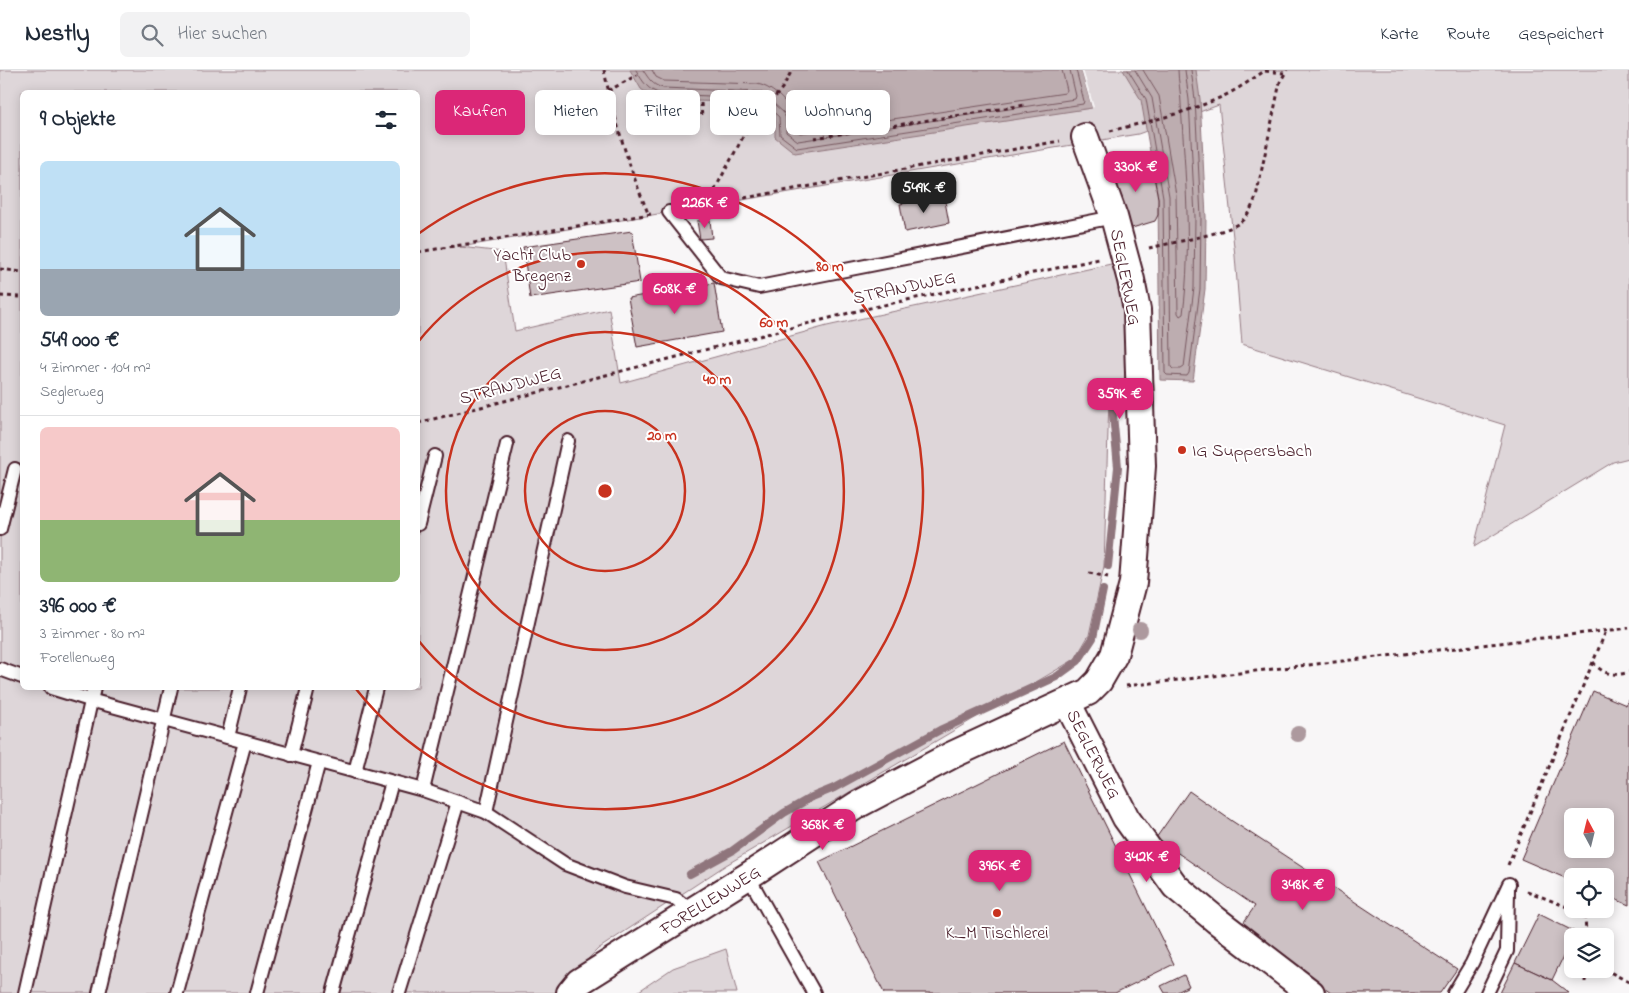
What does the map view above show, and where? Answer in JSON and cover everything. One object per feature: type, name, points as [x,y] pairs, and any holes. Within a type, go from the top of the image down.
[{"type":"street","name":"SEGLERWEG","points":[[1085,137],[1114,217],[1132,252],[1137,310],[1142,466],[1133,582],[1114,655],[1098,681],[1088,692],[1067,702],[1126,818],[1175,886],[1311,993]]},
{"type":"street","name":"FORELLENWEG","points":[[570,993],[579,982],[748,876],[858,804],[952,755],[1067,702]]},
{"type":"lane","points":[[669,212],[721,278],[759,287],[1114,217]]},
{"type":"lane","points":[[486,812],[568,441]]},
{"type":"lane","points":[[423,790],[506,444]]},
{"type":"lane","points":[[420,516],[435,456]]},
{"type":"lane","points":[[0,529],[14,469]]},
{"type":"lane","points":[[0,669],[20,676]]},
{"type":"lane","points":[[65,690],[92,694],[163,720],[423,790],[458,802],[486,812],[564,864],[625,887],[676,900],[691,910]]},
{"type":"lane","points":[[99,993],[170,690]]},
{"type":"lane","points":[[228,737],[240,690]]},
{"type":"lane","points":[[291,755],[307,690]]},
{"type":"lane","points":[[355,772],[376,690]]},
{"type":"lane","points":[[25,993],[92,694]]},
{"type":"lane","points":[[177,993],[245,742]]},
{"type":"lane","points":[[257,993],[319,762]]},
{"type":"lane","points":[[333,993],[392,782]]},
{"type":"lane","points":[[399,993],[458,802]]},
{"type":"lane","points":[[748,876],[814,993]]},
{"type":"lane","points":[[1454,993],[1472,963],[1508,884]]},
{"type":"lane","points":[[1487,993],[1508,951],[1508,884]]},
{"type":"path","points":[[604,70],[608,90]]},
{"type":"path","points":[[707,204],[743,137],[783,87],[792,70]]},
{"type":"path","points":[[420,252],[669,212],[1085,137],[1206,104],[1229,93],[1266,70],[1286,71]]},
{"type":"path","name":"STRANDWEG","points":[[420,422],[865,309],[1132,252],[1225,229],[1241,222],[1250,211],[1256,196],[1280,82],[1286,71]]},
{"type":"path","points":[[610,90],[637,75]]},
{"type":"path","points":[[701,103],[702,119]]},
{"type":"path","points":[[814,138],[1025,105]]},
{"type":"path","points":[[616,118],[634,180],[648,214]]},
{"type":"path","points":[[0,269],[20,272]]},
{"type":"path","points":[[0,296],[20,297]]},
{"type":"path","points":[[1098,681],[1122,687],[1629,628]]},
{"type":"path","points":[[1586,928],[1585,914],[1508,884],[1508,863],[1606,631]]},
{"type":"path","points":[[1593,662],[1598,669],[1608,673],[1618,675],[1629,672]]},
{"type":"path","points":[[1614,974],[1629,982]]},
{"type":"path","points":[[1585,978],[1585,982]]},
{"type":"shaded area","points":[[0,70],[1629,70],[1629,458],[1613,462],[1474,547],[1505,425],[1242,344],[1219,105],[1138,134],[460,247],[503,252],[515,331],[609,309],[621,383],[827,326],[1111,264],[1123,291],[1132,380],[1109,397],[1104,566],[1089,635],[1075,659],[726,865],[598,949],[554,993],[0,993]]},
{"type":"shaded area","points":[[726,949],[737,993],[636,993],[673,968]]},
{"type":"water","points":[[630,70],[1081,70],[1092,108],[795,153],[775,137],[776,90],[710,90],[710,101],[700,101],[700,90],[641,89]]},
{"type":"water","points":[[1123,70],[1196,70],[1200,99],[1206,217],[1205,289],[1193,381],[1160,380],[1158,198],[1141,100]]},
{"type":"pier","points":[[1081,70],[1083,70],[1094,107],[1092,108]]},
{"type":"building","points":[[1109,164],[1152,166],[1158,198],[1158,215],[1155,221],[1132,228],[1118,203],[1111,182]]},
{"type":"building","points":[[944,196],[949,223],[905,232],[900,204]]},
{"type":"building","points":[[710,220],[712,238],[700,239],[697,221]]},
{"type":"building","name":"Yacht Club Bregenz","points":[[632,231],[640,282],[530,298],[523,247]]},
{"type":"building","points":[[714,283],[722,332],[637,347],[628,298]]},
{"type":"building","points":[[1593,691],[1626,705],[1629,699],[1629,905],[1614,899],[1614,868],[1564,868],[1564,878],[1521,859]]},
{"type":"building","name":"K_M Tischlerei","points":[[1064,741],[1174,964],[1115,993],[884,993],[819,862]]},
{"type":"building","points":[[1189,791],[1457,969],[1440,993],[1331,993],[1239,929],[1255,906],[1156,838]]},
{"type":"building","points":[[1539,914],[1567,928],[1564,928],[1564,955],[1552,980],[1515,963]]},
{"type":"building","points":[[1515,963],[1552,980],[1569,993],[1500,993]]},
{"type":"building","points":[[1184,975],[1189,986],[1175,993],[1165,993],[1161,986]]},
{"type":"waterway","points":[[1108,566],[1118,467],[1112,405],[1118,396],[1130,391]]},
{"type":"waterway","points":[[690,874],[732,851],[784,813],[812,797],[834,788],[940,730],[1056,677],[1078,661],[1093,638],[1103,590]]},
{"type":"place","name":"Yacht Club Bregenz","points":[[581,264]]},
{"type":"place","name":"IG Suppersbach","points":[[1182,450]]},
{"type":"place","name":"K_M Tischlerei","points":[[997,913]]}]
